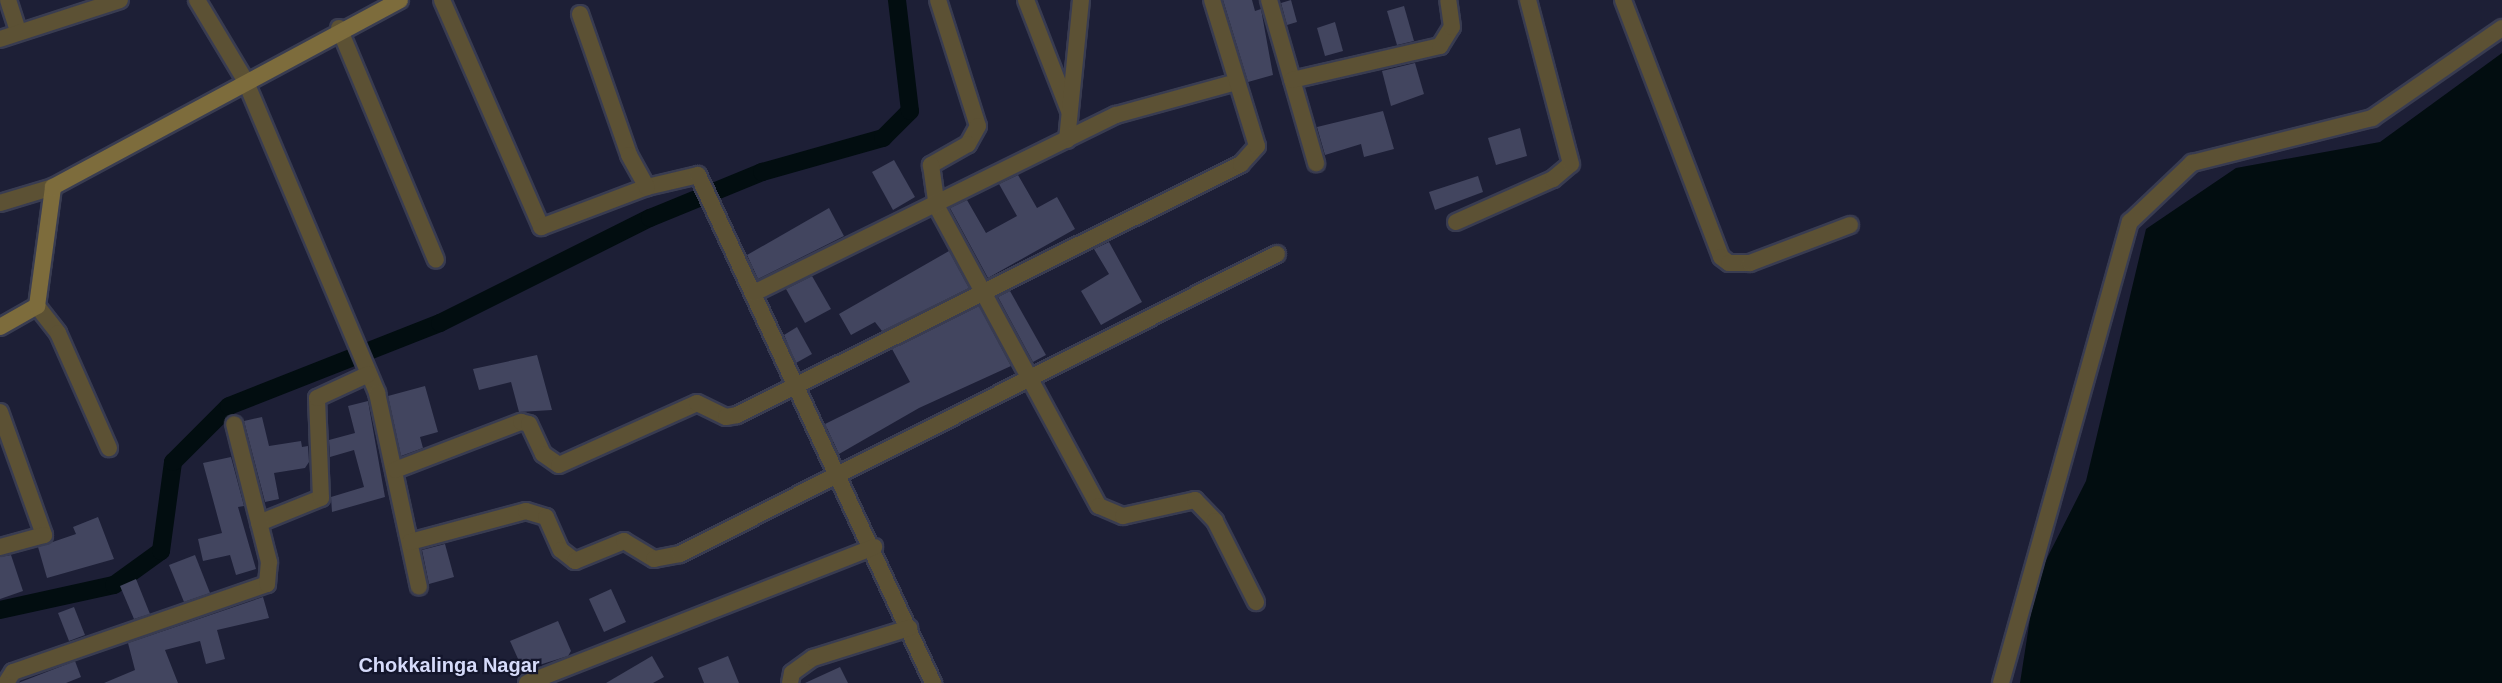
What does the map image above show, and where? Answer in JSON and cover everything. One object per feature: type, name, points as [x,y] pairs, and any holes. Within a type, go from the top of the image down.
[{"type":"main road","points":[[0,327],[37,306],[53,187],[339,28],[400,0]]},
{"type":"street","points":[[8,0],[18,30]]},
{"type":"street","points":[[0,39],[18,30],[120,0]]},
{"type":"street","points":[[197,0],[245,80],[362,360],[395,470],[419,587]]},
{"type":"street","points":[[442,0],[541,227],[647,187],[698,175],[874,547],[933,683]]},
{"type":"street","points":[[938,0],[978,126],[968,144],[931,165],[937,207],[1028,379],[1099,506],[1123,516],[1195,500],[1215,521],[1256,602]]},
{"type":"street","points":[[1026,0],[1070,114]]},
{"type":"street","points":[[1067,140],[1081,0]]},
{"type":"street","points":[[395,470],[521,422],[529,424],[543,454],[559,465],[697,403],[726,417],[737,415],[1251,156],[1257,146],[1212,0]]},
{"type":"street","points":[[1269,0],[1316,163]]},
{"type":"street","points":[[1292,80],[1440,46],[1452,27],[1448,0]]},
{"type":"street","points":[[1456,222],[1552,179],[1571,164],[1528,0]]},
{"type":"street","points":[[1623,0],[1721,257],[1729,263],[1750,263],[1850,225]]},
{"type":"street","points":[[580,14],[629,155],[647,187]]},
{"type":"street","points":[[339,28],[436,260]]},
{"type":"street","points":[[2001,683],[2130,222],[2192,163],[2372,118],[2502,28]]},
{"type":"street","points":[[754,293],[937,207],[1067,140],[1142,106],[1238,82]]},
{"type":"street","points":[[0,203],[53,187]]},
{"type":"street","points":[[410,542],[526,510],[546,517],[561,550],[575,561],[624,541],[645,557],[664,558],[838,474],[1277,254]]},
{"type":"street","points":[[37,306],[58,333],[109,448]]},
{"type":"street","points":[[259,523],[321,498],[317,398],[362,360]]},
{"type":"street","points":[[0,412],[44,535],[0,547]]},
{"type":"street","points":[[6,683],[20,670],[267,584],[269,562],[234,424]]},
{"type":"street","points":[[526,683],[874,547]]},
{"type":"street","points":[[790,683],[792,673],[813,658],[909,628]]},
{"type":"shaded area","points":[[2502,53],[2502,683],[2020,683],[2036,580],[2086,481],[2146,229],[2236,168],[2380,142]]},
{"type":"building","points":[[1223,0],[1252,0],[1255,11],[1261,9],[1273,75],[1248,82]]},
{"type":"building","points":[[1291,0],[1297,22],[1287,25],[1281,3]]},
{"type":"building","points":[[1404,6],[1414,41],[1397,45],[1387,11]]},
{"type":"building","points":[[1335,22],[1343,51],[1325,56],[1317,28]]},
{"type":"building","points":[[1415,63],[1424,94],[1391,106],[1382,71]]},
{"type":"building","points":[[1383,111],[1394,149],[1364,157],[1361,144],[1325,155],[1317,127]]},
{"type":"building","points":[[1520,128],[1527,156],[1496,165],[1488,138]]},
{"type":"building","points":[[894,160],[915,197],[893,210],[872,172]]},
{"type":"building","points":[[1018,175],[1037,208],[1057,197],[1075,229],[988,278],[950,208],[967,200],[986,233],[1017,216],[999,184]]},
{"type":"building","points":[[1478,176],[1483,192],[1435,210],[1429,192]]},
{"type":"building","points":[[829,208],[844,236],[758,279],[747,255]]},
{"type":"building","points":[[1109,242],[1142,302],[1101,325],[1081,291],[1109,274],[1094,249]]},
{"type":"building","points":[[949,251],[969,288],[882,331],[875,322],[851,335],[839,314]]},
{"type":"building","points":[[812,276],[831,309],[805,323],[786,289]]},
{"type":"building","points":[[1010,291],[1046,355],[1033,362],[998,297]]},
{"type":"building","points":[[979,306],[1011,366],[919,408],[839,454],[825,424],[910,382],[892,349]]},
{"type":"building","points":[[797,327],[812,354],[796,363],[784,335]]},
{"type":"building","points":[[537,355],[552,410],[519,412],[511,382],[479,390],[473,369]]},
{"type":"building","points":[[425,386],[438,432],[420,437],[423,448],[401,456],[388,396]]},
{"type":"building","points":[[368,401],[385,497],[332,512],[331,497],[364,487],[354,450],[330,457],[329,440],[355,433],[348,406]]},
{"type":"building","points":[[262,417],[269,446],[301,441],[302,447],[308,446],[309,462],[305,468],[274,473],[279,499],[265,502],[244,421]]},
{"type":"building","points":[[231,457],[244,506],[238,507],[256,569],[236,575],[230,555],[203,561],[198,539],[222,533],[203,463]]},
{"type":"building","points":[[98,517],[114,559],[47,578],[38,547],[76,534],[73,527]]},
{"type":"building","points":[[445,544],[454,577],[429,584],[422,550]]},
{"type":"building","points":[[11,555],[23,591],[0,599],[0,557]]},
{"type":"building","points":[[195,555],[210,593],[184,602],[169,565]]},
{"type":"building","points":[[136,579],[150,614],[134,619],[120,586]]},
{"type":"building","points":[[611,589],[626,622],[604,632],[589,599]]},
{"type":"building","points":[[263,597],[269,618],[217,630],[225,659],[206,664],[200,641],[165,650],[178,683],[104,683],[135,670],[128,643]]},
{"type":"building","points":[[74,607],[85,635],[69,641],[58,613]]},
{"type":"building","points":[[558,621],[571,651],[568,656],[523,670],[510,641]]},
{"type":"building","points":[[652,656],[664,677],[653,683],[606,683]]},
{"type":"building","points":[[728,656],[739,683],[704,683],[698,668]]},
{"type":"building","points":[[75,661],[81,677],[66,683],[18,683]]},
{"type":"building","points":[[840,667],[848,683],[805,683]]},
{"type":"waterway","points":[[0,610],[114,585],[161,551],[173,462],[229,406],[440,323],[650,218],[762,172],[883,138],[910,111],[897,0]]},
{"type":"district","name":"Chokkalinga Nagar","points":[[449,665]]}]
